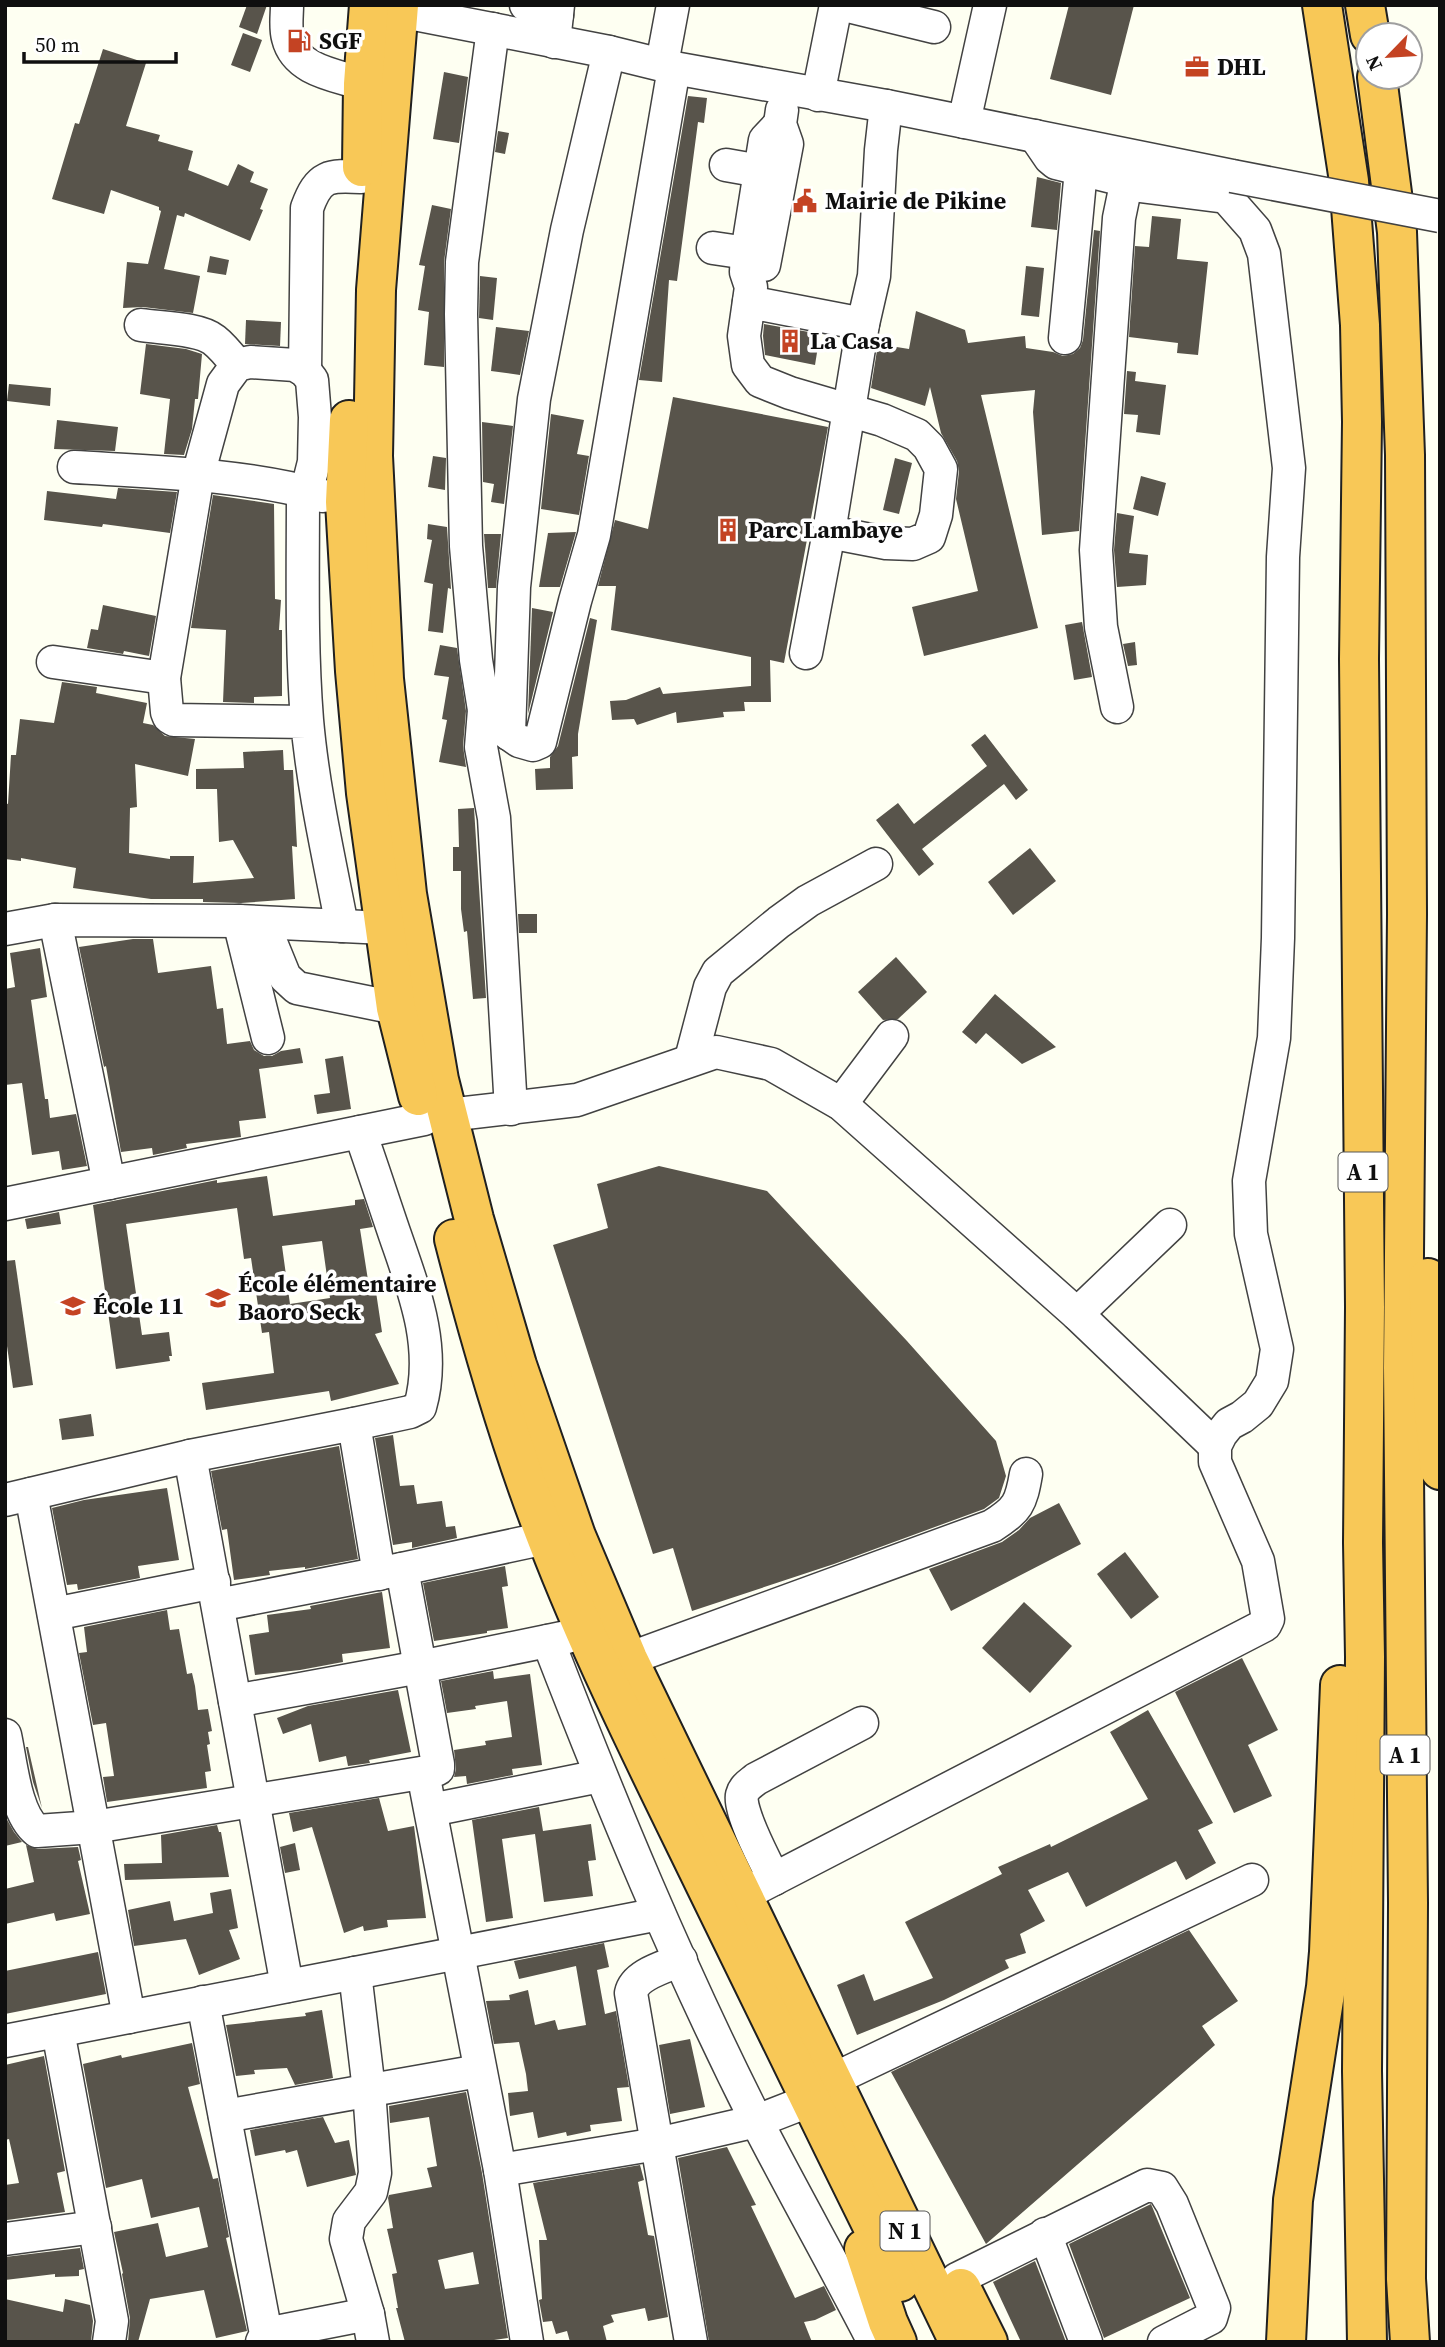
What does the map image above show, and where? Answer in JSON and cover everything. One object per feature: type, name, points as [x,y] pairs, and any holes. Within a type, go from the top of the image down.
[{"type":"highway","name":"A 1","points":[[1322,5],[1349,181],[1360,325],[1362,449],[1359,672],[1365,1307],[1362,2071],[1367,2342]]},
{"type":"highway","points":[[376,7],[363,84],[345,502],[355,671],[366,793],[396,1008],[474,1219],[522,1378],[576,1536],[628,1659],[758,1887],[830,2108],[887,2322],[897,2342]]},
{"type":"highway","points":[[376,7],[373,456],[384,679],[407,894],[439,1080],[436,1117],[474,1317],[502,1411],[546,1538],[585,1633],[830,2108],[957,2278],[988,2342]]},
{"type":"highway","name":"A 1","points":[[1379,91],[1397,232],[1403,361],[1407,914],[1403,1368],[1408,1903],[1405,2266],[1410,2342]]},
{"type":"highway","points":[[1406,1167],[1424,1213],[1434,1413],[1440,1470]]},
{"type":"highway","points":[[1286,2342],[1293,2200],[1326,1987],[1331,1931],[1342,1604],[1348,1574],[1363,1543]]},
{"type":"highway","name":"N 1","points":[[830,2108],[929,2342]]},
{"type":"highway","name":"N 1","points":[[830,2108],[959,2342]]},
{"type":"street","points":[[287,5],[287,37],[300,59],[310,67],[363,84]]},
{"type":"street","points":[[526,5],[609,52],[668,66],[886,106],[1440,216]]},
{"type":"street","points":[[484,710],[519,741],[533,745],[540,742],[594,535],[668,66],[673,5]]},
{"type":"street","points":[[818,95],[835,5]]},
{"type":"street","points":[[844,5],[934,27]]},
{"type":"street","points":[[964,122],[990,5]]},
{"type":"street","points":[[376,7],[493,29],[556,21]]},
{"type":"street","points":[[493,29],[462,262],[461,314],[466,546],[476,660],[484,710],[481,747],[494,818],[511,1109]]},
{"type":"street","points":[[509,734],[514,587],[534,400],[567,230],[609,52]]},
{"type":"street","points":[[750,294],[761,276],[787,144],[780,124],[785,88]]},
{"type":"street","points":[[806,653],[829,533],[863,324],[874,276],[878,186],[886,106]]},
{"type":"street","points":[[780,124],[765,140],[747,253],[746,272],[750,294],[744,336],[748,365],[760,380],[790,393],[882,420],[917,435],[929,447],[941,469],[936,515],[929,537],[913,544],[886,543],[829,533]]},
{"type":"street","points":[[1035,136],[1056,163],[1120,179],[1125,189],[1119,218],[1096,550],[1101,627],[1116,707]]},
{"type":"street","points":[[726,164],[760,171]]},
{"type":"street","points":[[1065,338],[1081,170]]},
{"type":"street","points":[[305,371],[307,208],[311,197],[327,178],[333,175],[361,177]]},
{"type":"street","points":[[862,1723],[744,1788],[740,1799],[747,1819],[758,1887],[1265,1625],[1268,1613],[1258,1561],[1215,1462],[1216,1446],[1221,1434],[1229,1424],[1258,1404],[1272,1381],[1277,1349],[1251,1234],[1249,1181],[1274,1038],[1283,569],[1289,468],[1264,254],[1255,230],[1226,197],[1124,184]]},
{"type":"street","points":[[713,248],[747,253]]},
{"type":"street","points":[[750,294],[863,324]]},
{"type":"street","points":[[141,325],[198,333],[212,338],[226,350],[237,365]]},
{"type":"street","points":[[307,722],[174,720],[167,712],[164,678],[198,475],[223,384],[237,365],[250,362],[295,365],[305,371],[312,380],[314,462],[309,482],[303,491],[302,609],[307,722],[326,846],[342,926]]},
{"type":"street","points":[[74,467],[198,475],[303,491],[345,502]]},
{"type":"street","points":[[53,662],[164,678]]},
{"type":"street","points":[[691,1059],[710,987],[718,972],[808,901],[876,864]]},
{"type":"street","points":[[5,929],[55,920],[251,922],[385,928]]},
{"type":"street","points":[[55,920],[109,1183]]},
{"type":"street","points":[[251,922],[285,976],[297,988],[396,1008]]},
{"type":"street","points":[[251,922],[268,1038]]},
{"type":"street","points":[[841,1104],[892,1036]]},
{"type":"street","points":[[5,1204],[436,1117],[577,1100],[716,1052],[771,1064],[841,1104],[1077,1314],[1216,1446]]},
{"type":"street","points":[[129,2017],[54,1615],[18,1497],[190,1455],[354,1424],[410,1412],[420,1407],[424,1394],[426,1345],[417,1299],[360,1132]]},
{"type":"street","points":[[1077,1314],[1170,1225]]},
{"type":"street","points":[[5,1735],[17,1792],[30,1826],[37,1831],[94,1827],[438,1769],[420,1667],[391,1571],[354,1424]]},
{"type":"street","points":[[190,1455],[287,1986]]},
{"type":"street","points":[[628,1659],[992,1525],[1008,1516],[1022,1499],[1026,1474]]},
{"type":"street","points":[[54,1615],[391,1571],[546,1538]]},
{"type":"street","points":[[235,1701],[585,1633]]},
{"type":"street","points":[[548,1641],[600,1776],[659,1913],[757,2121],[874,2342]]},
{"type":"street","points":[[423,1773],[500,2170],[527,2342]]},
{"type":"street","points":[[431,1810],[600,1776]]},
{"type":"street","points":[[500,2170],[657,2144],[757,2121],[830,2108],[1252,1880]]},
{"type":"street","points":[[5,2041],[659,1913]]},
{"type":"street","points":[[681,1960],[640,1979],[632,1986],[631,1993],[691,2342]]},
{"type":"street","points":[[203,2002],[264,2338],[371,2328],[346,2239],[349,2221],[372,2192],[375,2173],[369,2090],[355,1973]]},
{"type":"street","points":[[58,2031],[112,2321],[109,2342]]},
{"type":"street","points":[[225,2116],[480,2071]]},
{"type":"street","points":[[957,2278],[1147,2185],[1162,2188],[1172,2204],[1214,2308],[1212,2318],[1164,2342]]},
{"type":"street","points":[[5,2239],[94,2227]]},
{"type":"street","points":[[1045,2234],[1086,2342]]},
{"type":"building","points":[[247,5],[267,5],[257,34],[239,27]]},
{"type":"building","points":[[1069,5],[1134,5],[1111,95],[1050,79]]},
{"type":"building","points":[[243,33],[262,40],[250,72],[231,65]]},
{"type":"building","points":[[103,49],[146,63],[126,126],[160,135],[158,141],[193,151],[188,170],[228,186],[238,164],[254,172],[250,182],[268,189],[260,209],[263,210],[250,241],[185,213],[184,217],[177,215],[164,269],[200,276],[193,313],[143,307],[123,308],[127,262],[148,264],[161,211],[159,207],[111,190],[104,214],[52,199],[75,123],[79,124]]},
{"type":"building","points":[[444,72],[468,77],[459,143],[433,139]]},
{"type":"building","points":[[688,96],[707,98],[704,123],[698,122],[677,281],[669,280],[662,382],[639,380]]},
{"type":"building","points":[[498,131],[509,133],[505,154],[495,152]]},
{"type":"building","points":[[1037,177],[1061,183],[1057,230],[1031,227]]},
{"type":"building","points":[[432,205],[451,209],[444,262],[444,367],[424,365],[429,312],[418,310],[425,266],[419,265]]},
{"type":"building","points":[[1152,216],[1181,219],[1177,259],[1208,262],[1198,355],[1177,353],[1178,343],[1129,337],[1135,246],[1149,247]]},
{"type":"building","points":[[1094,230],[1100,231],[1079,531],[1042,535],[1033,412],[1035,390],[981,395],[1038,628],[924,656],[912,607],[978,591],[956,499],[959,471],[957,461],[941,433],[930,387],[925,406],[871,388],[878,344],[909,349],[916,311],[965,330],[968,343],[1025,336],[1026,348],[1063,356],[1073,354],[1080,348],[1083,340]]},
{"type":"building","points":[[210,256],[229,260],[226,275],[207,272]]},
{"type":"building","points":[[1026,266],[1044,268],[1039,317],[1021,315]]},
{"type":"building","points":[[480,276],[497,278],[493,320],[479,318]]},
{"type":"building","points":[[246,320],[281,322],[280,346],[245,344]]},
{"type":"building","name":"La Casa","points":[[764,324],[820,334],[815,365],[765,355]]},
{"type":"building","points":[[496,327],[529,331],[520,375],[491,371]]},
{"type":"building","points":[[146,344],[186,349],[202,354],[198,399],[195,399],[192,429],[184,455],[164,454],[170,399],[140,394]]},
{"type":"building","points":[[1127,371],[1136,372],[1135,381],[1166,385],[1160,435],[1136,432],[1138,415],[1124,414]]},
{"type":"building","points":[[9,384],[51,388],[50,406],[7,401]]},
{"type":"building","name":"Parc Lambaye","points":[[673,397],[828,427],[784,663],[770,660],[771,702],[744,702],[745,711],[723,712],[724,717],[677,723],[676,712],[637,725],[634,719],[612,720],[610,701],[626,700],[660,687],[663,694],[751,686],[751,657],[611,630],[616,586],[598,586],[615,520],[648,529]]},
{"type":"building","points":[[551,414],[584,420],[577,454],[589,456],[579,515],[541,509]]},
{"type":"building","points":[[57,420],[118,427],[115,451],[54,449]]},
{"type":"building","points":[[482,422],[513,426],[504,504],[491,502],[494,484],[483,482]]},
{"type":"building","points":[[433,456],[446,458],[445,490],[428,487]]},
{"type":"building","points":[[895,458],[912,463],[899,514],[883,510]]},
{"type":"building","points":[[1141,476],[1166,483],[1158,516],[1133,509]]},
{"type":"building","points":[[118,488],[177,492],[170,533],[44,520],[47,491],[116,499]]},
{"type":"building","points":[[213,495],[274,504],[275,599],[281,600],[279,630],[282,630],[282,696],[254,697],[254,703],[223,702],[226,630],[191,628]]},
{"type":"building","points":[[1117,513],[1134,516],[1129,553],[1148,555],[1146,585],[1117,587],[1114,550]]},
{"type":"building","points":[[428,524],[447,527],[451,589],[448,588],[443,633],[428,631],[433,584],[424,582],[432,540],[427,539]]},
{"type":"building","points":[[576,532],[560,587],[539,587],[548,533]]},
{"type":"building","points":[[484,534],[501,534],[496,588],[488,588]]},
{"type":"building","points":[[103,605],[156,616],[149,656],[87,648],[91,629],[98,630]]},
{"type":"building","points":[[532,608],[553,612],[528,714]]},
{"type":"building","points":[[590,618],[597,620],[578,734],[578,756],[572,757],[573,789],[536,790],[535,769],[550,768],[550,757],[558,746]]},
{"type":"building","points":[[1082,622],[1092,677],[1074,680],[1065,625]]},
{"type":"building","points":[[1135,642],[1137,665],[1128,666],[1123,644]]},
{"type":"building","points":[[440,645],[457,648],[466,711],[463,746],[466,767],[439,762],[447,720],[442,719],[449,677],[434,675]]},
{"type":"building","points":[[62,682],[97,687],[96,693],[147,703],[143,723],[153,725],[165,736],[195,739],[188,776],[135,764],[137,807],[130,808],[129,853],[170,859],[170,856],[194,856],[193,883],[254,878],[233,840],[219,842],[217,789],[196,789],[196,769],[244,768],[243,752],[283,750],[284,770],[293,770],[297,847],[292,846],[295,899],[241,903],[203,902],[203,899],[151,899],[73,888],[76,868],[21,858],[21,861],[5,859],[5,803],[8,804],[11,755],[16,755],[20,719],[54,723]]},
{"type":"building","points":[[985,734],[1028,790],[1016,800],[1004,784],[922,849],[934,864],[919,876],[876,820],[898,803],[914,824],[987,766],[971,745]]},
{"type":"building","points":[[474,808],[486,998],[473,999],[467,931],[464,932],[461,909],[461,871],[453,871],[453,847],[459,847],[458,809]]},
{"type":"building","points":[[1030,848],[1056,881],[1013,915],[988,882]]},
{"type":"building","points":[[518,914],[537,914],[537,933],[519,933]]},
{"type":"building","points":[[133,939],[153,939],[158,973],[211,966],[217,1009],[223,1008],[227,1044],[250,1041],[254,1050],[264,1056],[300,1048],[303,1063],[259,1069],[266,1118],[239,1121],[241,1137],[186,1144],[187,1148],[153,1155],[152,1148],[121,1152],[106,1066],[104,1067],[79,947]]},
{"type":"building","points":[[40,948],[47,997],[31,1000],[45,1099],[48,1099],[50,1118],[76,1114],[87,1166],[62,1170],[59,1151],[32,1155],[22,1083],[5,1085],[5,989],[15,987],[10,953]]},
{"type":"building","points":[[896,957],[927,992],[898,1019],[883,1020],[858,992]]},
{"type":"building","points":[[995,994],[1056,1047],[1022,1064],[986,1033],[976,1044],[962,1032]]},
{"type":"building","points":[[343,1056],[351,1109],[317,1114],[314,1095],[330,1093],[325,1059]]},
{"type":"building","points":[[659,1166],[767,1191],[996,1441],[1006,1476],[999,1498],[984,1509],[834,1564],[692,1611],[673,1548],[653,1554],[553,1245],[608,1228],[597,1184]]},
{"type":"building","points":[[267,1176],[273,1216],[355,1205],[355,1200],[364,1199],[373,1227],[360,1229],[370,1293],[376,1292],[382,1332],[375,1334],[399,1384],[331,1401],[329,1391],[206,1410],[202,1383],[274,1373],[269,1332],[262,1333],[251,1258],[244,1259],[237,1208],[126,1224],[142,1335],[169,1332],[172,1356],[169,1356],[170,1361],[116,1369],[93,1205],[217,1180],[217,1183]],"holes":[[[322,1241],[330,1298],[290,1304],[282,1246]]]},
{"type":"building","points":[[59,1212],[61,1224],[27,1229],[25,1219]]},
{"type":"building","points":[[15,1260],[33,1385],[13,1388],[5,1332],[5,1261]]},
{"type":"building","points":[[91,1414],[94,1436],[62,1440],[59,1419]]},
{"type":"building","points":[[393,1435],[400,1486],[414,1485],[417,1504],[442,1501],[446,1527],[455,1526],[457,1538],[412,1548],[412,1542],[393,1545],[375,1438]]},
{"type":"building","points":[[339,1446],[358,1559],[305,1569],[269,1571],[270,1575],[234,1580],[227,1529],[222,1530],[211,1471]]},
{"type":"building","points":[[167,1488],[179,1560],[138,1566],[140,1578],[78,1590],[77,1584],[67,1585],[52,1508],[84,1500]]},
{"type":"building","points":[[1059,1503],[1081,1544],[951,1611],[929,1569],[1002,1542],[1030,1518]]},
{"type":"building","points":[[1125,1552],[1159,1597],[1131,1619],[1097,1574]]},
{"type":"building","points":[[505,1566],[508,1586],[502,1587],[508,1628],[434,1641],[423,1583]]},
{"type":"building","points":[[382,1592],[390,1648],[342,1654],[343,1662],[255,1675],[249,1635],[269,1632],[267,1615],[311,1609],[310,1606]]},
{"type":"building","points":[[1024,1602],[1072,1646],[1030,1693],[982,1648]]},
{"type":"building","points":[[167,1610],[170,1630],[179,1629],[187,1674],[192,1673],[198,1710],[208,1709],[212,1731],[208,1732],[211,1771],[205,1772],[207,1788],[107,1802],[103,1777],[114,1776],[106,1723],[93,1725],[79,1653],[87,1652],[84,1627]]},
{"type":"building","points":[[1242,1658],[1278,1730],[1248,1745],[1272,1796],[1234,1813],[1175,1692]]},
{"type":"building","points":[[493,1671],[494,1679],[530,1674],[542,1765],[512,1769],[513,1775],[467,1784],[466,1776],[454,1777],[454,1750],[486,1745],[485,1741],[512,1737],[507,1701],[447,1713],[441,1681]]},
{"type":"building","points":[[398,1690],[411,1752],[369,1760],[370,1763],[348,1766],[346,1756],[319,1762],[311,1724],[283,1734],[277,1718],[308,1706]]},
{"type":"building","points":[[1148,1710],[1213,1823],[1198,1830],[1216,1863],[1186,1880],[1176,1861],[1086,1907],[1068,1872],[1028,1890],[1045,1921],[1020,1934],[1026,1953],[1005,1960],[1009,1968],[944,2000],[857,2035],[837,1985],[864,1974],[874,2001],[933,1978],[905,1922],[1002,1874],[998,1867],[1050,1844],[1051,1847],[1148,1799],[1110,1732]]},
{"type":"building","points":[[28,1747],[42,1808],[33,1782]]},
{"type":"building","points":[[379,1798],[388,1831],[414,1826],[426,1918],[387,1920],[388,1927],[364,1931],[363,1926],[344,1933],[312,1827],[293,1832],[289,1813]]},
{"type":"building","points":[[539,1807],[543,1831],[591,1824],[596,1860],[588,1861],[593,1896],[544,1902],[535,1834],[502,1839],[513,1918],[486,1922],[472,1820]]},
{"type":"building","points":[[5,1816],[14,1832],[22,1842],[5,1846]]},
{"type":"building","points":[[217,1825],[221,1832],[229,1877],[125,1880],[124,1864],[162,1863],[161,1835]]},
{"type":"building","points":[[295,1843],[300,1870],[285,1873],[280,1847]]},
{"type":"building","points":[[26,1845],[38,1849],[78,1847],[81,1860],[78,1861],[90,1914],[56,1921],[54,1913],[5,1924],[5,1889],[34,1882]]},
{"type":"building","points":[[231,1889],[238,1928],[229,1930],[240,1959],[199,1975],[186,1939],[134,1946],[128,1910],[170,1901],[174,1921],[213,1913],[210,1893]]},
{"type":"building","points":[[1189,1930],[1238,2001],[1202,2026],[1215,2045],[986,2244],[891,2072]]},
{"type":"building","points":[[604,1943],[609,1967],[597,1970],[605,2014],[616,2011],[629,2087],[617,2088],[622,2121],[590,2125],[591,2131],[567,2136],[566,2132],[538,2138],[533,2112],[510,2116],[508,2093],[528,2091],[526,2074],[519,2042],[494,2044],[486,2001],[510,2000],[509,1995],[528,1990],[535,2025],[555,2020],[558,2030],[586,2025],[576,1966],[519,1979],[514,1961]]},
{"type":"building","points":[[98,1952],[106,1994],[5,2014],[5,1971]]},
{"type":"building","points":[[322,2010],[333,2078],[295,2085],[287,2068],[254,2070],[255,2074],[236,2076],[226,2025],[306,2016],[305,2013]]},
{"type":"building","points":[[690,2039],[705,2107],[670,2114],[659,2045]]},
{"type":"building","points":[[192,2043],[200,2084],[188,2087],[213,2179],[218,2178],[229,2237],[226,2238],[247,2331],[216,2338],[204,2290],[150,2299],[138,2342],[128,2342],[130,2318],[114,2232],[158,2223],[166,2257],[208,2247],[199,2207],[151,2218],[142,2179],[106,2188],[83,2064]]},
{"type":"building","points":[[44,2056],[65,2171],[57,2173],[65,2212],[7,2220],[5,2185],[19,2183],[9,2139],[5,2140],[5,2065]]},
{"type":"building","points":[[466,2092],[482,2173],[508,2338],[480,2342],[405,2342],[396,2308],[392,2274],[397,2273],[387,2229],[393,2228],[388,2198],[389,2195],[432,2187],[427,2168],[437,2166],[429,2117],[390,2123],[389,2106]],"holes":[[[473,2252],[479,2284],[445,2289],[438,2260]]]},
{"type":"building","points":[[323,2117],[335,2143],[349,2140],[356,2175],[307,2187],[297,2150],[255,2156],[250,2130]]},
{"type":"building","points":[[727,2147],[756,2205],[751,2206],[795,2298],[824,2286],[836,2310],[804,2322],[812,2342],[709,2342],[678,2158]]},
{"type":"building","points":[[640,2165],[644,2180],[638,2182],[648,2235],[654,2236],[668,2317],[648,2321],[645,2308],[611,2315],[614,2322],[603,2326],[607,2342],[570,2342],[567,2331],[556,2334],[552,2321],[543,2322],[539,2300],[542,2299],[539,2240],[547,2240],[533,2183]]},
{"type":"building","points":[[1151,2204],[1190,2298],[1104,2338],[1069,2244]]},
{"type":"building","points":[[80,2248],[84,2269],[79,2270],[79,2276],[55,2277],[55,2274],[5,2280],[5,2257]]},
{"type":"building","points":[[1035,2261],[1066,2342],[1021,2342],[993,2282]]},
{"type":"building","points":[[5,2299],[63,2312],[65,2299],[90,2305],[93,2321],[91,2342],[5,2342]]},
{"type":"place","name":"SGF","points":[[299,41]]},
{"type":"place","name":"DHL","points":[[1197,67]]},
{"type":"place","name":"Mairie de Pikine","points":[[805,201]]},
{"type":"place","name":"La Casa","points":[[790,341]]},
{"type":"place","name":"Parc Lambaye","points":[[728,530]]},
{"type":"place","name":"École élémentaire Baoro Seck","points":[[218,1298]]},
{"type":"place","name":"École 11","points":[[73,1306]]}]
